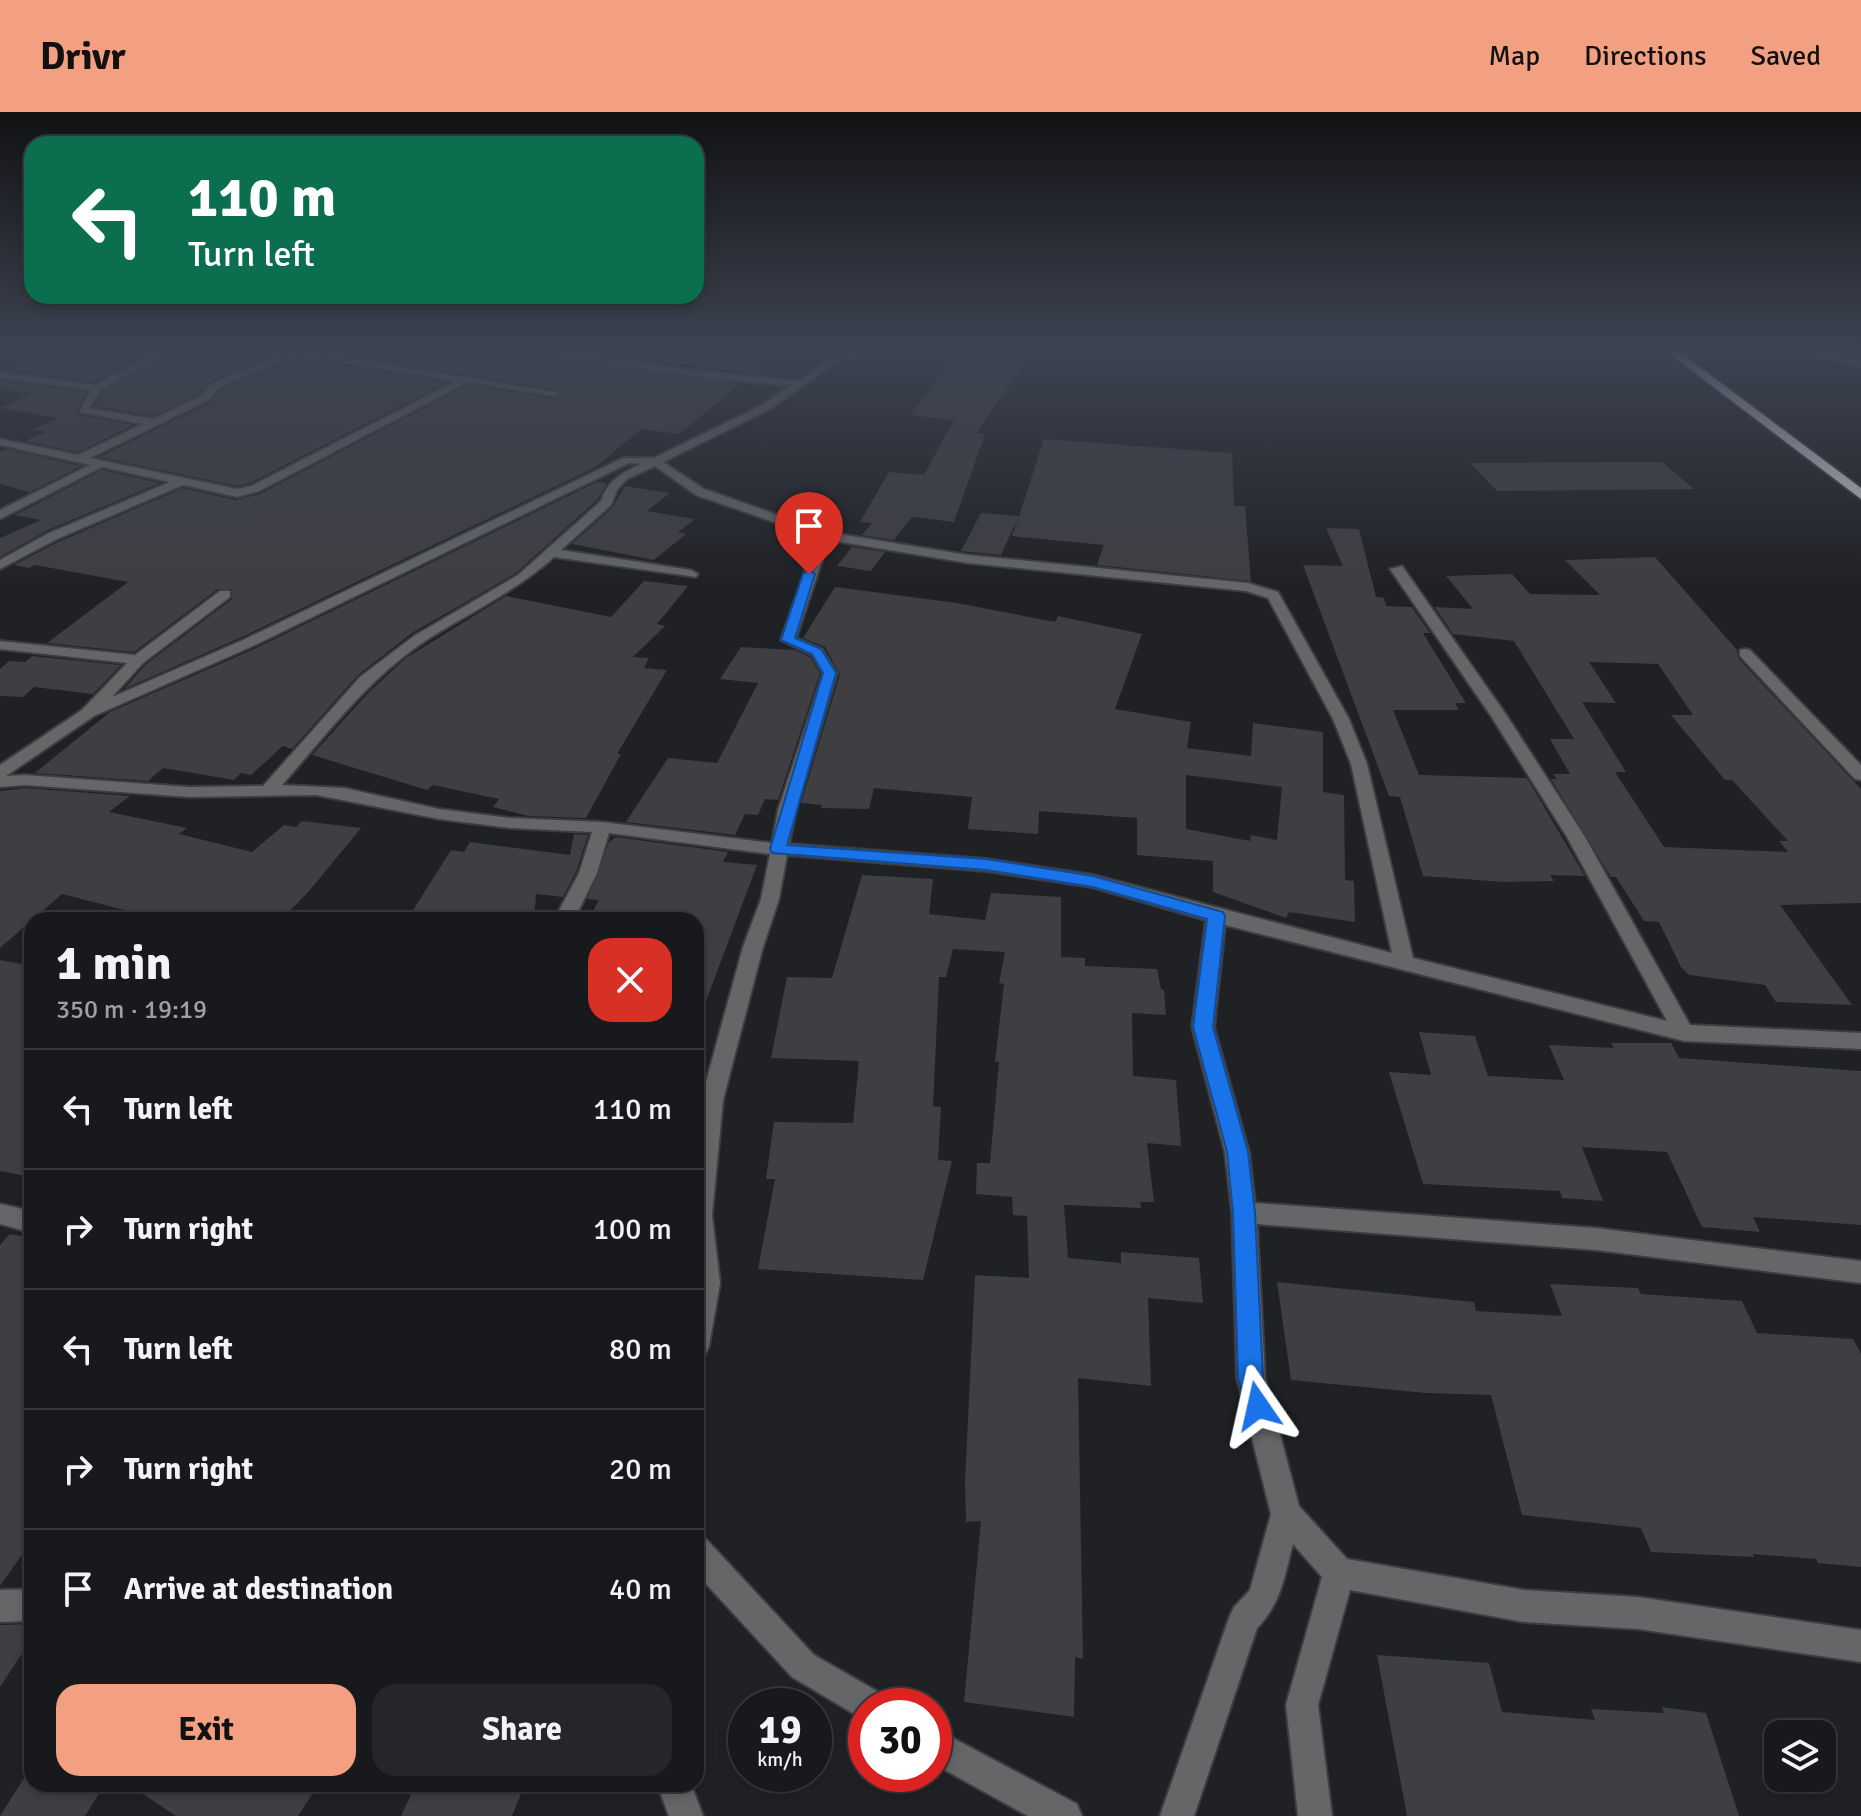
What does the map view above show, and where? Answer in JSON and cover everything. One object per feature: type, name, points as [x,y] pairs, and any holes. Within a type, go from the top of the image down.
[{"type":"highway","points":[[1771,427],[1861,495]]},
{"type":"highway","points":[[1793,427],[1842,462]]},
{"type":"street","points":[[79,459],[143,427]]},
{"type":"street","points":[[3,446],[237,493],[255,489],[375,427]]},
{"type":"street","points":[[268,791],[365,680],[419,639],[510,587],[607,502],[616,483],[726,427]]},
{"type":"street","points":[[0,773],[88,713],[248,643],[523,512],[583,478],[627,460],[655,461],[700,492],[824,535],[968,559],[1248,587],[1273,595],[1341,719],[1359,764],[1404,962]]},
{"type":"street","points":[[0,515],[100,464]]},
{"type":"street","points":[[0,565],[53,536],[180,482]]},
{"type":"street","points":[[704,1177],[712,1100],[753,947],[770,899],[778,849],[830,673],[817,652],[788,640],[824,535]]},
{"type":"street","points":[[548,552],[691,574]]},
{"type":"street","points":[[1397,569],[1492,704],[1576,837],[1684,1033]]},
{"type":"street","points":[[88,713],[138,660],[225,594]]},
{"type":"street","points":[[0,645],[138,660]]},
{"type":"street","points":[[1745,653],[1861,775]]},
{"type":"street","points":[[0,782],[25,780],[189,792],[344,793],[439,814],[602,827],[778,849],[986,865],[1093,881],[1216,916],[1684,1033],[1861,1041]]},
{"type":"street","points":[[568,912],[588,873],[602,827]]},
{"type":"street","points":[[1216,916],[1203,1027],[1237,1152],[1244,1213],[1251,1378],[1286,1514],[1339,1573],[1524,1606],[1638,1613],[1861,1646]]},
{"type":"street","points":[[1244,1213],[1596,1239],[1861,1272]]},
{"type":"street","points":[[0,1214],[24,1220]]},
{"type":"street","points":[[1177,1816],[1245,1618],[1263,1599],[1286,1514]]},
{"type":"street","points":[[704,1560],[803,1666],[848,1693]]},
{"type":"street","points":[[1315,1816],[1302,1705],[1339,1573]]},
{"type":"street","points":[[0,1606],[24,1605]]},
{"type":"street","points":[[952,1756],[994,1781],[1065,1816]]},
{"type":"street","points":[[677,1792],[686,1816]]},
{"type":"building","points":[[39,427],[130,427],[78,452],[25,441],[46,432],[31,430]]},
{"type":"building","points":[[162,427],[360,427],[250,483],[237,486],[99,457]]},
{"type":"building","points":[[389,427],[688,427],[679,434],[641,429],[594,468],[242,637],[124,689],[145,665],[232,599],[232,589],[218,589],[134,652],[47,643],[128,582],[35,565],[29,568],[14,565],[58,542],[183,488],[236,500],[260,494]]},
{"type":"building","points":[[950,427],[981,427],[976,433],[985,434],[954,522],[912,517],[894,540],[862,535],[872,523],[860,522],[889,472],[924,475]]},
{"type":"building","points":[[1044,439],[1232,453],[1234,506],[1245,506],[1251,581],[1097,565],[1104,545],[1012,536],[1018,518],[1001,555],[961,551],[981,513],[1019,516]]},
{"type":"building","points":[[6,449],[81,466],[30,492],[0,484],[0,452]]},
{"type":"building","points":[[1662,462],[1694,489],[1497,491],[1470,463]]},
{"type":"building","points":[[102,470],[160,483],[48,530],[0,557],[0,538],[41,520],[15,515]]},
{"type":"building","points":[[597,482],[607,483],[598,499],[516,573],[412,633],[358,675],[292,749],[283,746],[251,775],[241,773],[234,780],[163,768],[148,781],[35,773],[110,712],[254,649]]},
{"type":"building","points":[[625,486],[670,493],[647,511],[695,519],[678,532],[686,534],[654,560],[572,544],[613,507]]},
{"type":"building","points":[[1326,528],[1359,529],[1376,597],[1384,598],[1386,606],[1412,607],[1430,633],[1423,633],[1466,703],[1455,703],[1459,710],[1393,710],[1419,775],[1527,778],[1585,876],[1550,875],[1554,881],[1504,882],[1423,876],[1400,797],[1389,796],[1303,565],[1343,566]]},
{"type":"building","points":[[852,547],[885,552],[871,571],[837,566]]},
{"type":"building","points":[[1655,557],[1737,650],[1738,658],[1861,789],[1861,903],[1780,905],[1852,1005],[1776,1002],[1765,985],[1689,975],[1681,967],[1659,922],[1644,921],[1616,877],[1611,877],[1551,779],[1557,779],[1553,774],[1570,774],[1550,739],[1574,739],[1514,641],[1453,634],[1435,607],[1473,609],[1446,576],[1512,574],[1530,594],[1600,595],[1565,560]],"holes":[[[1589,662],[1658,664],[1693,715],[1671,715],[1725,780],[1732,780],[1788,841],[1779,841],[1788,852],[1664,847],[1615,772],[1626,772],[1582,702],[1616,703]]]},
{"type":"building","points":[[644,581],[688,586],[657,624],[665,626],[633,657],[649,658],[644,668],[667,670],[617,754],[621,754],[586,818],[528,816],[493,807],[499,799],[433,785],[427,790],[312,755],[369,692],[406,658],[506,596],[611,617]]},
{"type":"building","points":[[835,587],[957,603],[1055,622],[1058,616],[1142,634],[1115,709],[1191,722],[1187,748],[1251,756],[1253,723],[1323,732],[1323,792],[1344,795],[1345,880],[1354,881],[1355,922],[1289,912],[1286,918],[1213,892],[1213,861],[1137,855],[1137,818],[1039,811],[1038,834],[968,829],[972,797],[874,788],[869,809],[821,808],[822,805],[801,803],[840,674],[825,647],[803,638]],"holes":[[[1186,775],[1282,787],[1277,840],[1251,835],[1250,841],[1186,829]]]},
{"type":"building","points":[[741,647],[795,650],[810,657],[820,673],[778,800],[765,799],[758,815],[745,814],[735,835],[626,822],[668,758],[717,763],[758,683],[720,679]]},
{"type":"building","points":[[32,656],[121,665],[93,694],[34,687],[23,697],[0,696],[0,669],[9,661],[25,662]]},
{"type":"building","points":[[25,788],[130,796],[109,812],[187,828],[179,834],[252,852],[284,825],[296,827],[302,821],[361,828],[289,912],[133,912],[62,894],[41,912],[24,912],[24,927],[0,948],[0,791]]},
{"type":"building","points":[[574,834],[588,835],[576,872],[563,897],[536,894],[535,912],[412,912],[451,850],[464,852],[470,842],[570,855]]},
{"type":"building","points":[[616,837],[728,852],[723,862],[757,865],[704,1006],[704,912],[592,912],[599,900],[587,899],[609,842]]},
{"type":"building","points":[[862,875],[933,879],[929,914],[985,920],[991,893],[1061,897],[1061,957],[1085,958],[1085,966],[1157,969],[1161,989],[1164,990],[1166,1015],[1132,1013],[1133,1076],[1176,1080],[1181,1146],[1147,1143],[1154,1202],[1140,1202],[1141,1208],[1064,1205],[1068,1258],[1121,1263],[1121,1252],[1199,1258],[1203,1303],[1148,1298],[1151,1386],[1078,1378],[1083,1659],[1075,1657],[1074,1717],[964,1702],[981,1521],[966,1522],[965,1482],[975,1275],[1029,1278],[1027,1216],[1013,1215],[1012,1197],[976,1194],[977,1163],[990,1163],[999,1062],[995,1062],[1004,984],[999,983],[1005,952],[953,949],[946,977],[939,977],[933,1106],[941,1107],[938,1160],[952,1161],[923,1280],[758,1269],[775,1179],[766,1179],[774,1122],[853,1123],[859,1061],[771,1058],[787,977],[832,978]]},
{"type":"building","points":[[0,960],[24,964],[24,1176],[0,1171]]},
{"type":"building","points":[[1419,1032],[1475,1036],[1488,1076],[1564,1080],[1549,1045],[1614,1048],[1611,1043],[1671,1043],[1679,1058],[1861,1071],[1861,1225],[1753,1217],[1760,1232],[1702,1227],[1667,1152],[1582,1147],[1603,1201],[1562,1198],[1560,1191],[1423,1184],[1389,1072],[1431,1075]]},
{"type":"building","points":[[10,1234],[24,1237],[24,1552],[0,1586],[0,1245]]},
{"type":"building","points":[[1277,1282],[1474,1302],[1476,1311],[1562,1316],[1550,1284],[1638,1288],[1641,1294],[1742,1301],[1757,1333],[1853,1339],[1861,1354],[1861,1567],[1818,1563],[1816,1559],[1753,1554],[1754,1557],[1651,1552],[1641,1528],[1522,1515],[1491,1395],[1426,1393],[1291,1380]]},
{"type":"building","points":[[24,1624],[24,1650],[0,1687],[0,1625]]},
{"type":"building","points":[[1377,1655],[1489,1663],[1502,1712],[1595,1720],[1591,1709],[1664,1713],[1662,1707],[1706,1713],[1739,1816],[1407,1816]]},
{"type":"building","points":[[24,1778],[24,1792],[100,1792],[85,1816],[0,1816]]},
{"type":"building","points":[[140,1792],[314,1792],[298,1816],[176,1816]]},
{"type":"building","points":[[412,1792],[522,1792],[512,1816],[401,1816]]},
{"type":"route","points":[[809,574],[788,640],[817,652],[830,673],[778,849],[986,865],[1093,881],[1216,916],[1203,1027],[1237,1152],[1244,1213],[1251,1378],[1258,1406]]}]
